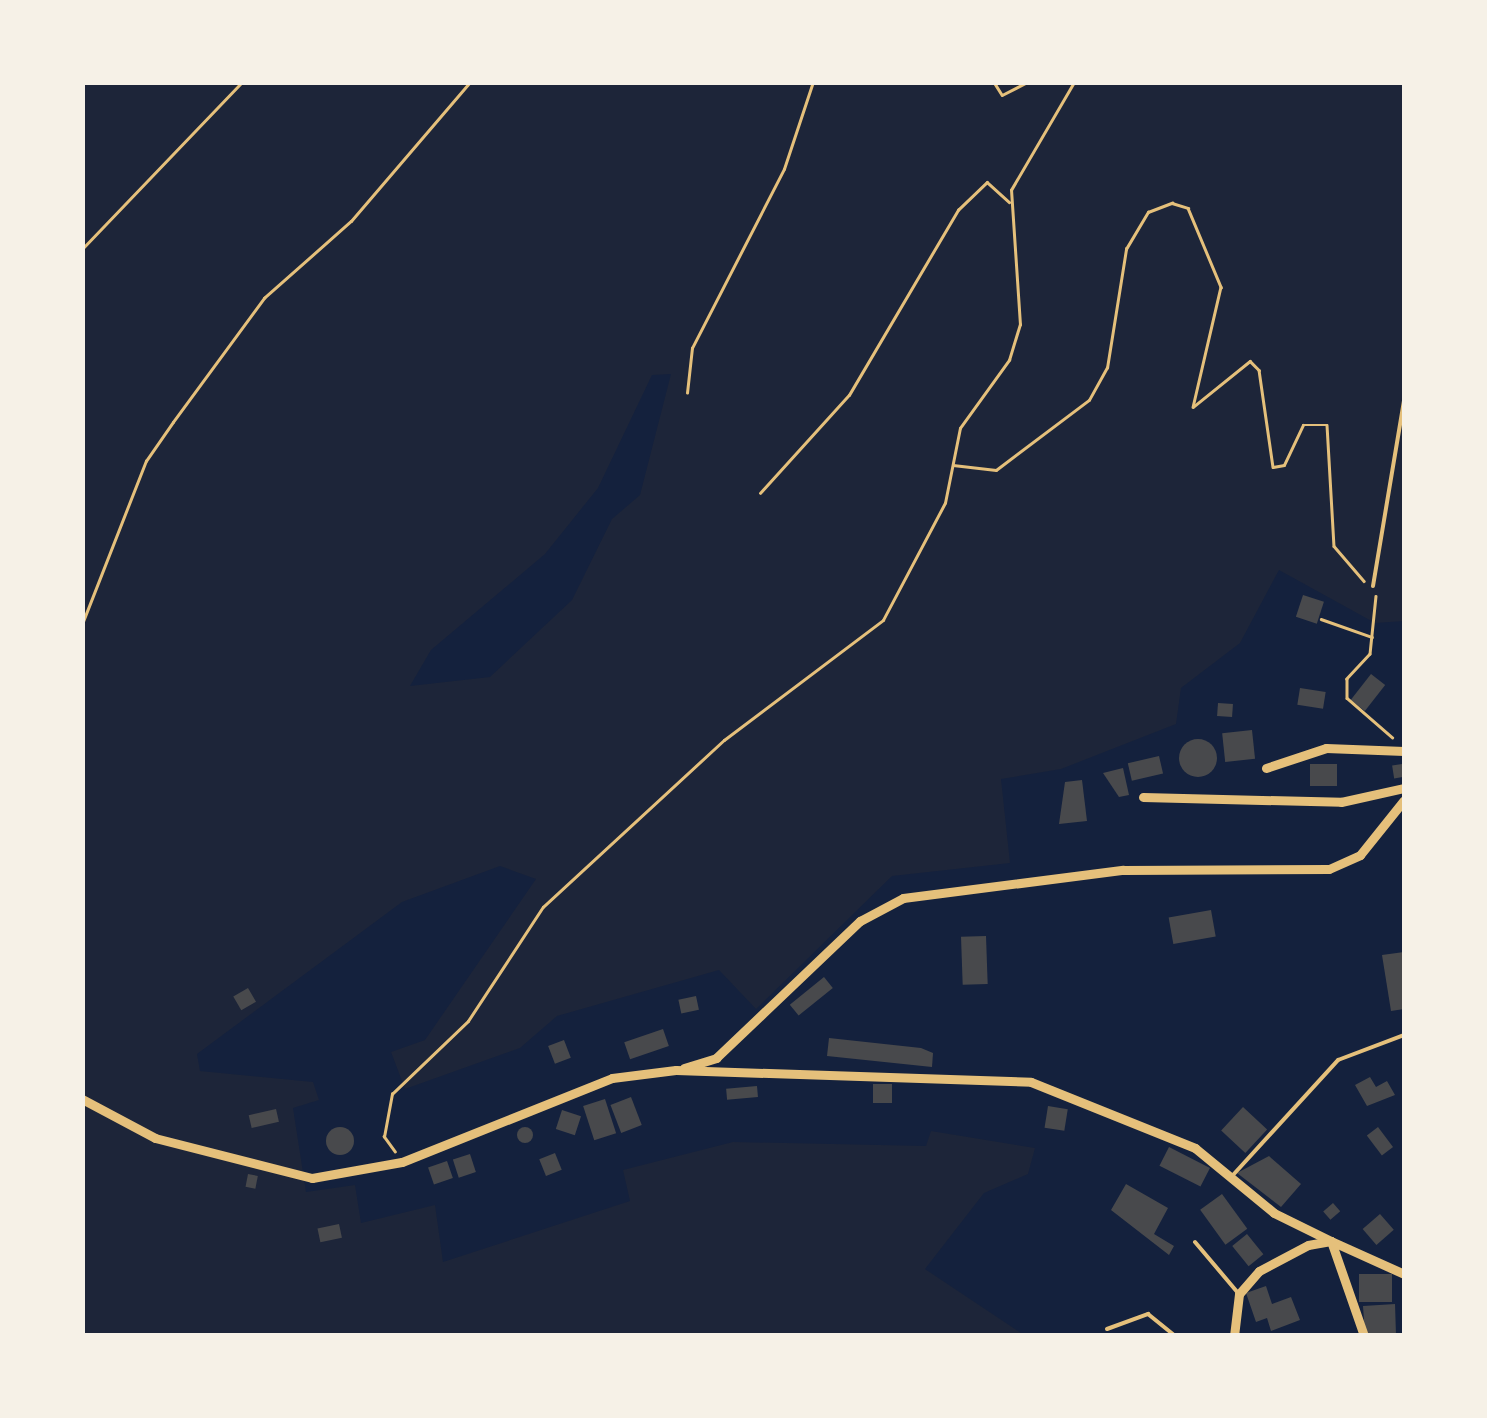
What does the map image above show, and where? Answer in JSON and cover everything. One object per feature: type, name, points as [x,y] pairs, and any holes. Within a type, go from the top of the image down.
[{"type":"street","points":[[1266,768],[1326,748],[1404,749]]},
{"type":"street","points":[[1143,797],[1340,802],[1404,788]]},
{"type":"street","points":[[676,1070],[716,1058],[860,921],[903,898],[1123,870],[1329,869],[1360,855],[1404,800]]},
{"type":"street","points":[[82,1098],[155,1138],[312,1178],[402,1162],[612,1078],[676,1070],[1031,1082],[1195,1148],[1233,1175],[1274,1213],[1404,1274]]},
{"type":"street","points":[[1234,1336],[1239,1294],[1258,1270],[1331,1241]]},
{"type":"street","points":[[1331,1241],[1364,1336]]},
{"type":"lane","points":[[1373,586],[1404,401]]},
{"type":"lane","points":[[1233,1175],[1338,1060],[1404,1035]]},
{"type":"lane","points":[[1195,1242],[1239,1294]]},
{"type":"lane","points":[[1107,1329],[1148,1314],[1175,1336]]},
{"type":"path","points":[[82,249],[242,82]]},
{"type":"path","points":[[82,624],[146,461],[173,422],[264,298],[351,221],[470,82]]},
{"type":"path","points":[[688,393],[692,348],[784,169],[813,82]]},
{"type":"path","points":[[994,82],[1002,95],[1028,82]]},
{"type":"path","points":[[402,1162],[384,1136],[392,1094],[468,1021],[577,872],[724,740],[884,620],[924,555],[960,428],[1009,360],[1020,325],[1012,205],[1074,82]]},
{"type":"path","points":[[760,493],[849,396],[958,210],[987,182],[1012,205]]},
{"type":"path","points":[[952,465],[996,470],[1089,400],[1108,368],[1126,249],[1148,212],[1172,203],[1188,208],[1221,288],[1194,407],[1250,362],[1259,370],[1273,467],[1284,466],[1309,420],[1327,425],[1334,546],[1355,577],[1373,578]]},
{"type":"path","points":[[1373,586],[1373,638],[1347,679],[1347,698],[1404,749]]},
{"type":"path","points":[[1321,619],[1373,638]]},
{"type":"shaded area","points":[[83,83],[1404,83],[1404,621],[1375,623],[1279,570],[1240,643],[1181,688],[1176,724],[1061,769],[1001,779],[1010,863],[892,876],[756,1009],[719,970],[557,1016],[520,1048],[405,1089],[391,1052],[425,1040],[536,879],[500,866],[402,902],[197,1054],[200,1071],[313,1082],[319,1100],[293,1108],[306,1192],[355,1185],[361,1223],[435,1205],[443,1262],[630,1201],[623,1170],[733,1142],[926,1146],[931,1131],[1035,1148],[1028,1174],[984,1193],[925,1269],[1024,1335],[83,1335]],"holes":[[[671,374],[640,495],[612,519],[572,600],[490,677],[410,686],[431,650],[545,554],[598,488],[652,375]]]},
{"type":"building","points":[[1303,595],[1324,602],[1317,624],[1296,617]]},
{"type":"building","points":[[1371,674],[1385,685],[1365,711],[1351,700]]},
{"type":"building","points":[[1300,688],[1326,692],[1323,709],[1297,705]]},
{"type":"building","points":[[1218,703],[1233,704],[1232,717],[1217,716]]},
{"type":"building","points":[[1252,730],[1255,759],[1225,762],[1222,733]]},
{"type":"building","points":[[1198,739],[1211,745],[1217,758],[1211,771],[1198,777],[1185,771],[1179,758],[1185,745]]},
{"type":"building","points":[[1159,756],[1163,774],[1132,781],[1128,763]]},
{"type":"building","points":[[1310,764],[1337,764],[1337,786],[1310,786]]},
{"type":"building","points":[[1402,764],[1404,777],[1394,778],[1392,766]]},
{"type":"building","points":[[1123,768],[1129,795],[1119,797],[1103,773]]},
{"type":"building","points":[[1082,780],[1087,821],[1059,824],[1065,782]]},
{"type":"building","points":[[1211,910],[1216,937],[1173,944],[1169,917]]},
{"type":"building","points":[[986,936],[988,984],[963,985],[961,937]]},
{"type":"building","points":[[1404,952],[1404,1009],[1391,1011],[1382,955]]},
{"type":"building","points":[[824,977],[833,988],[799,1016],[790,1005]]},
{"type":"building","points":[[248,988],[256,1002],[241,1010],[233,996]]},
{"type":"building","points":[[696,996],[699,1010],[681,1013],[678,1000]]},
{"type":"building","points":[[663,1029],[669,1046],[630,1059],[624,1042]]},
{"type":"building","points":[[829,1038],[921,1048],[933,1053],[932,1067],[827,1056]]},
{"type":"building","points":[[564,1040],[571,1058],[555,1064],[548,1046]]},
{"type":"building","points":[[1370,1077],[1376,1087],[1387,1081],[1395,1095],[1367,1106],[1355,1085]]},
{"type":"building","points":[[873,1084],[892,1084],[892,1103],[873,1103]]},
{"type":"building","points":[[757,1086],[758,1097],[727,1100],[726,1089]]},
{"type":"building","points":[[631,1097],[642,1125],[621,1133],[610,1105]]},
{"type":"building","points":[[605,1099],[616,1133],[594,1140],[583,1106]]},
{"type":"building","points":[[1048,1106],[1068,1109],[1064,1131],[1045,1128]]},
{"type":"building","points":[[1243,1107],[1267,1130],[1245,1153],[1221,1130]]},
{"type":"building","points":[[276,1109],[279,1122],[252,1128],[249,1115]]},
{"type":"building","points":[[562,1110],[581,1116],[575,1135],[556,1129]]},
{"type":"building","points":[[340,1127],[350,1131],[354,1141],[350,1151],[340,1155],[330,1151],[326,1141],[330,1131]]},
{"type":"building","points":[[525,1127],[533,1135],[525,1143],[517,1135]]},
{"type":"building","points":[[1378,1127],[1393,1147],[1382,1155],[1367,1135]]},
{"type":"building","points":[[1169,1147],[1210,1168],[1200,1187],[1159,1166]]},
{"type":"building","points":[[555,1153],[562,1170],[546,1176],[539,1159]]},
{"type":"building","points":[[470,1154],[476,1172],[459,1178],[453,1160]]},
{"type":"building","points":[[1269,1156],[1301,1184],[1281,1207],[1237,1173]]},
{"type":"building","points":[[447,1161],[453,1178],[434,1185],[428,1168]]},
{"type":"building","points":[[248,1174],[258,1176],[255,1189],[246,1187]]},
{"type":"building","points":[[1126,1184],[1168,1208],[1154,1234],[1174,1246],[1169,1255],[1111,1210]]},
{"type":"building","points":[[1222,1194],[1247,1229],[1225,1245],[1200,1210]]},
{"type":"building","points":[[1333,1203],[1340,1211],[1330,1220],[1323,1212]]},
{"type":"building","points":[[1380,1214],[1394,1230],[1376,1245],[1363,1229]]},
{"type":"building","points":[[339,1224],[342,1238],[320,1242],[317,1229]]},
{"type":"building","points":[[1247,1234],[1263,1254],[1249,1266],[1232,1246]]},
{"type":"building","points":[[1359,1274],[1392,1274],[1392,1302],[1359,1302]]},
{"type":"building","points":[[1266,1286],[1272,1304],[1291,1297],[1300,1320],[1271,1331],[1267,1318],[1256,1322],[1246,1293]]},
{"type":"building","points":[[1395,1304],[1396,1336],[1365,1334],[1363,1306]]}]
